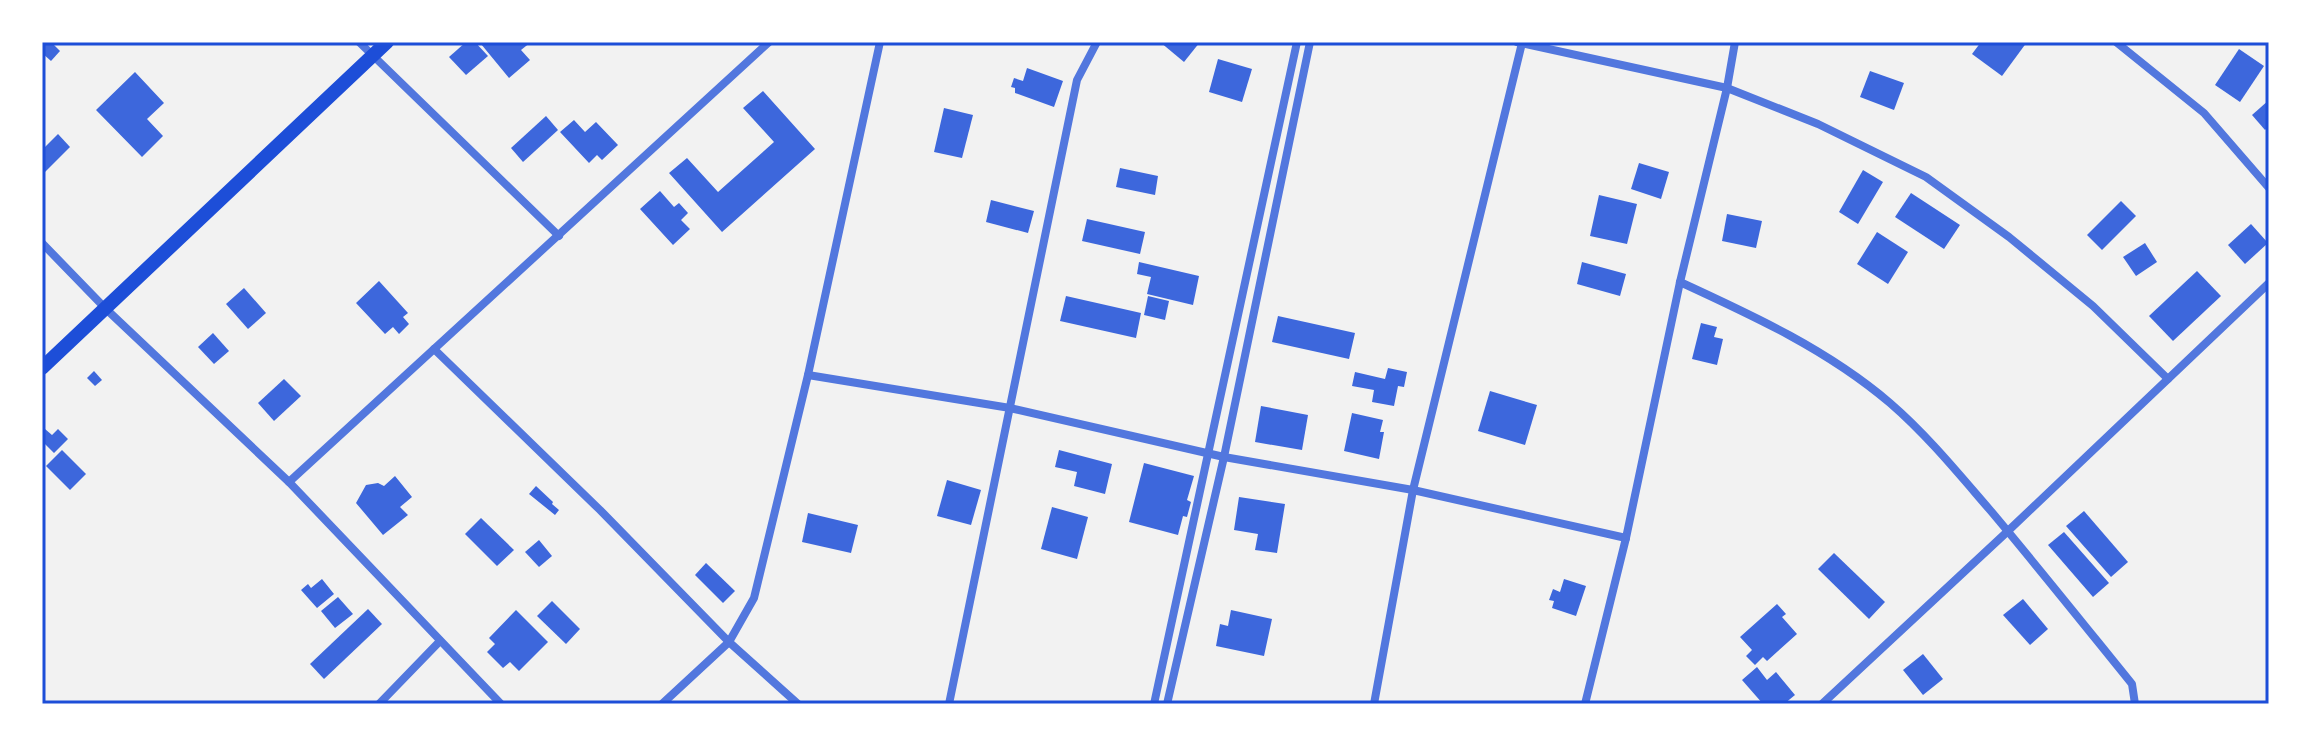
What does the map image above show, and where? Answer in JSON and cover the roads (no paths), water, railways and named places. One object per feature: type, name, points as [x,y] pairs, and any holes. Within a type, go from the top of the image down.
[{"type":"highway","points":[[42,368],[387,42]]},
{"type":"street","points":[[359,42],[559,236]]},
{"type":"street","points":[[289,482],[769,42]]},
{"type":"street","points":[[662,704],[729,642],[754,598],[808,375],[880,42]]},
{"type":"street","points":[[949,704],[1077,80],[1097,42]]},
{"type":"street","points":[[1154,704],[1297,42]]},
{"type":"street","points":[[1167,704],[1224,457],[1310,42]]},
{"type":"street","points":[[1585,704],[1626,538],[1735,42]]},
{"type":"street","points":[[2116,42],[2204,113],[2269,188]]},
{"type":"street","points":[[1374,704],[1413,490],[1519,43],[1727,88],[1818,124],[1926,177],[2009,237],[2093,306],[2168,379]]},
{"type":"street","points":[[1255,229],[1271,232]]},
{"type":"street","points":[[42,243],[106,309],[289,482],[501,704]]},
{"type":"street","points":[[1680,282],[1770,323],[1843,368],[1890,403],[1945,457],[2008,531],[2132,684],[2135,704]]},
{"type":"street","points":[[1822,704],[2269,283]]},
{"type":"street","points":[[434,349],[600,510],[729,642],[798,704]]},
{"type":"street","points":[[808,375],[1010,408],[1224,457],[1413,490],[1626,538]]},
{"type":"street","points":[[379,704],[440,641]]}]
